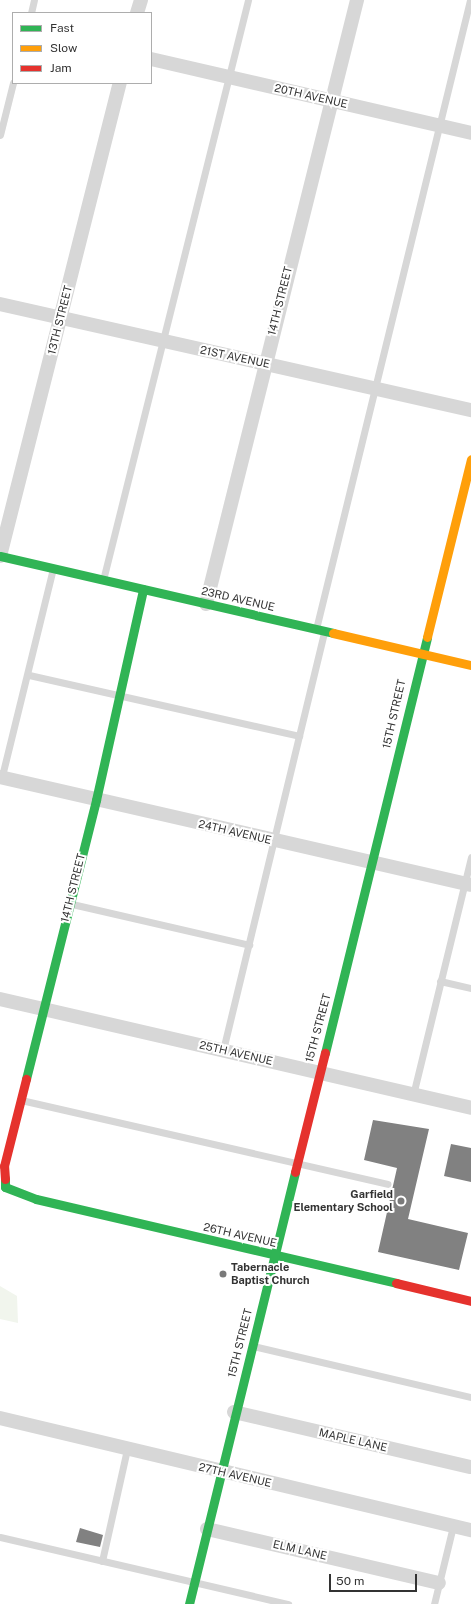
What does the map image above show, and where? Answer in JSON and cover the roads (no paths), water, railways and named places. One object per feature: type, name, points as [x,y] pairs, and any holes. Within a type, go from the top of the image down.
[{"type":"street","points":[[137,12],[140,0]]},
{"type":"street","name":"14TH STREET","points":[[206,604],[264,363],[357,0]]},
{"type":"street","name":"20TH AVENUE","points":[[152,59],[471,133]]},
{"type":"street","name":"13TH STREET","points":[[0,556],[120,84]]},
{"type":"street","name":"21ST AVENUE","points":[[0,304],[162,342],[264,363],[471,410]]},
{"type":"street","name":"15TH STREET","points":[[189,1604],[235,1408],[275,1255],[319,1072],[373,863],[421,654],[471,459]]},
{"type":"street","name":"23RD AVENUE","points":[[0,556],[471,665]]},
{"type":"street","name":"14TH STREET","points":[[6,1187],[4,1166],[96,800],[143,589]]},
{"type":"street","name":"24TH AVENUE","points":[[0,780],[96,800],[468,884]]},
{"type":"street","name":"25TH AVENUE","points":[[0,999],[471,1108]]},
{"type":"street","name":"26TH AVENUE","points":[[6,1187],[36,1200],[471,1301]]},
{"type":"street","name":"MAPLE LANE","points":[[235,1408],[471,1458]]},
{"type":"street","name":"MAPLE LANE","points":[[235,1408],[471,1467]]},
{"type":"street","name":"27TH AVENUE","points":[[0,1418],[471,1530]]},
{"type":"street","name":"ELM LANE","points":[[207,1529],[439,1583]]},
{"type":"lane","points":[[31,12],[34,0]]},
{"type":"lane","points":[[103,580],[248,0]]},
{"type":"lane","points":[[223,1050],[299,736],[320,630],[376,388],[470,0]]},
{"type":"lane","points":[[0,135],[13,84]]},
{"type":"lane","points":[[0,780],[28,675],[53,568]]},
{"type":"lane","points":[[28,675],[299,736]]},
{"type":"lane","points":[[413,1095],[440,981],[468,884],[471,857]]},
{"type":"lane","points":[[69,903],[249,945]]},
{"type":"lane","points":[[440,981],[471,988]]},
{"type":"lane","points":[[21,1100],[387,1184]]},
{"type":"lane","points":[[252,1345],[471,1397]]},
{"type":"lane","points":[[102,1561],[127,1449]]},
{"type":"lane","points":[[434,1604],[452,1526]]},
{"type":"lane","points":[[0,1538],[288,1604]]},
{"type":"place","name":"Garfield Elementary School","points":[[401,1201]]},
{"type":"place","name":"Tabernacle Baptist Church","points":[[223,1274]]}]
